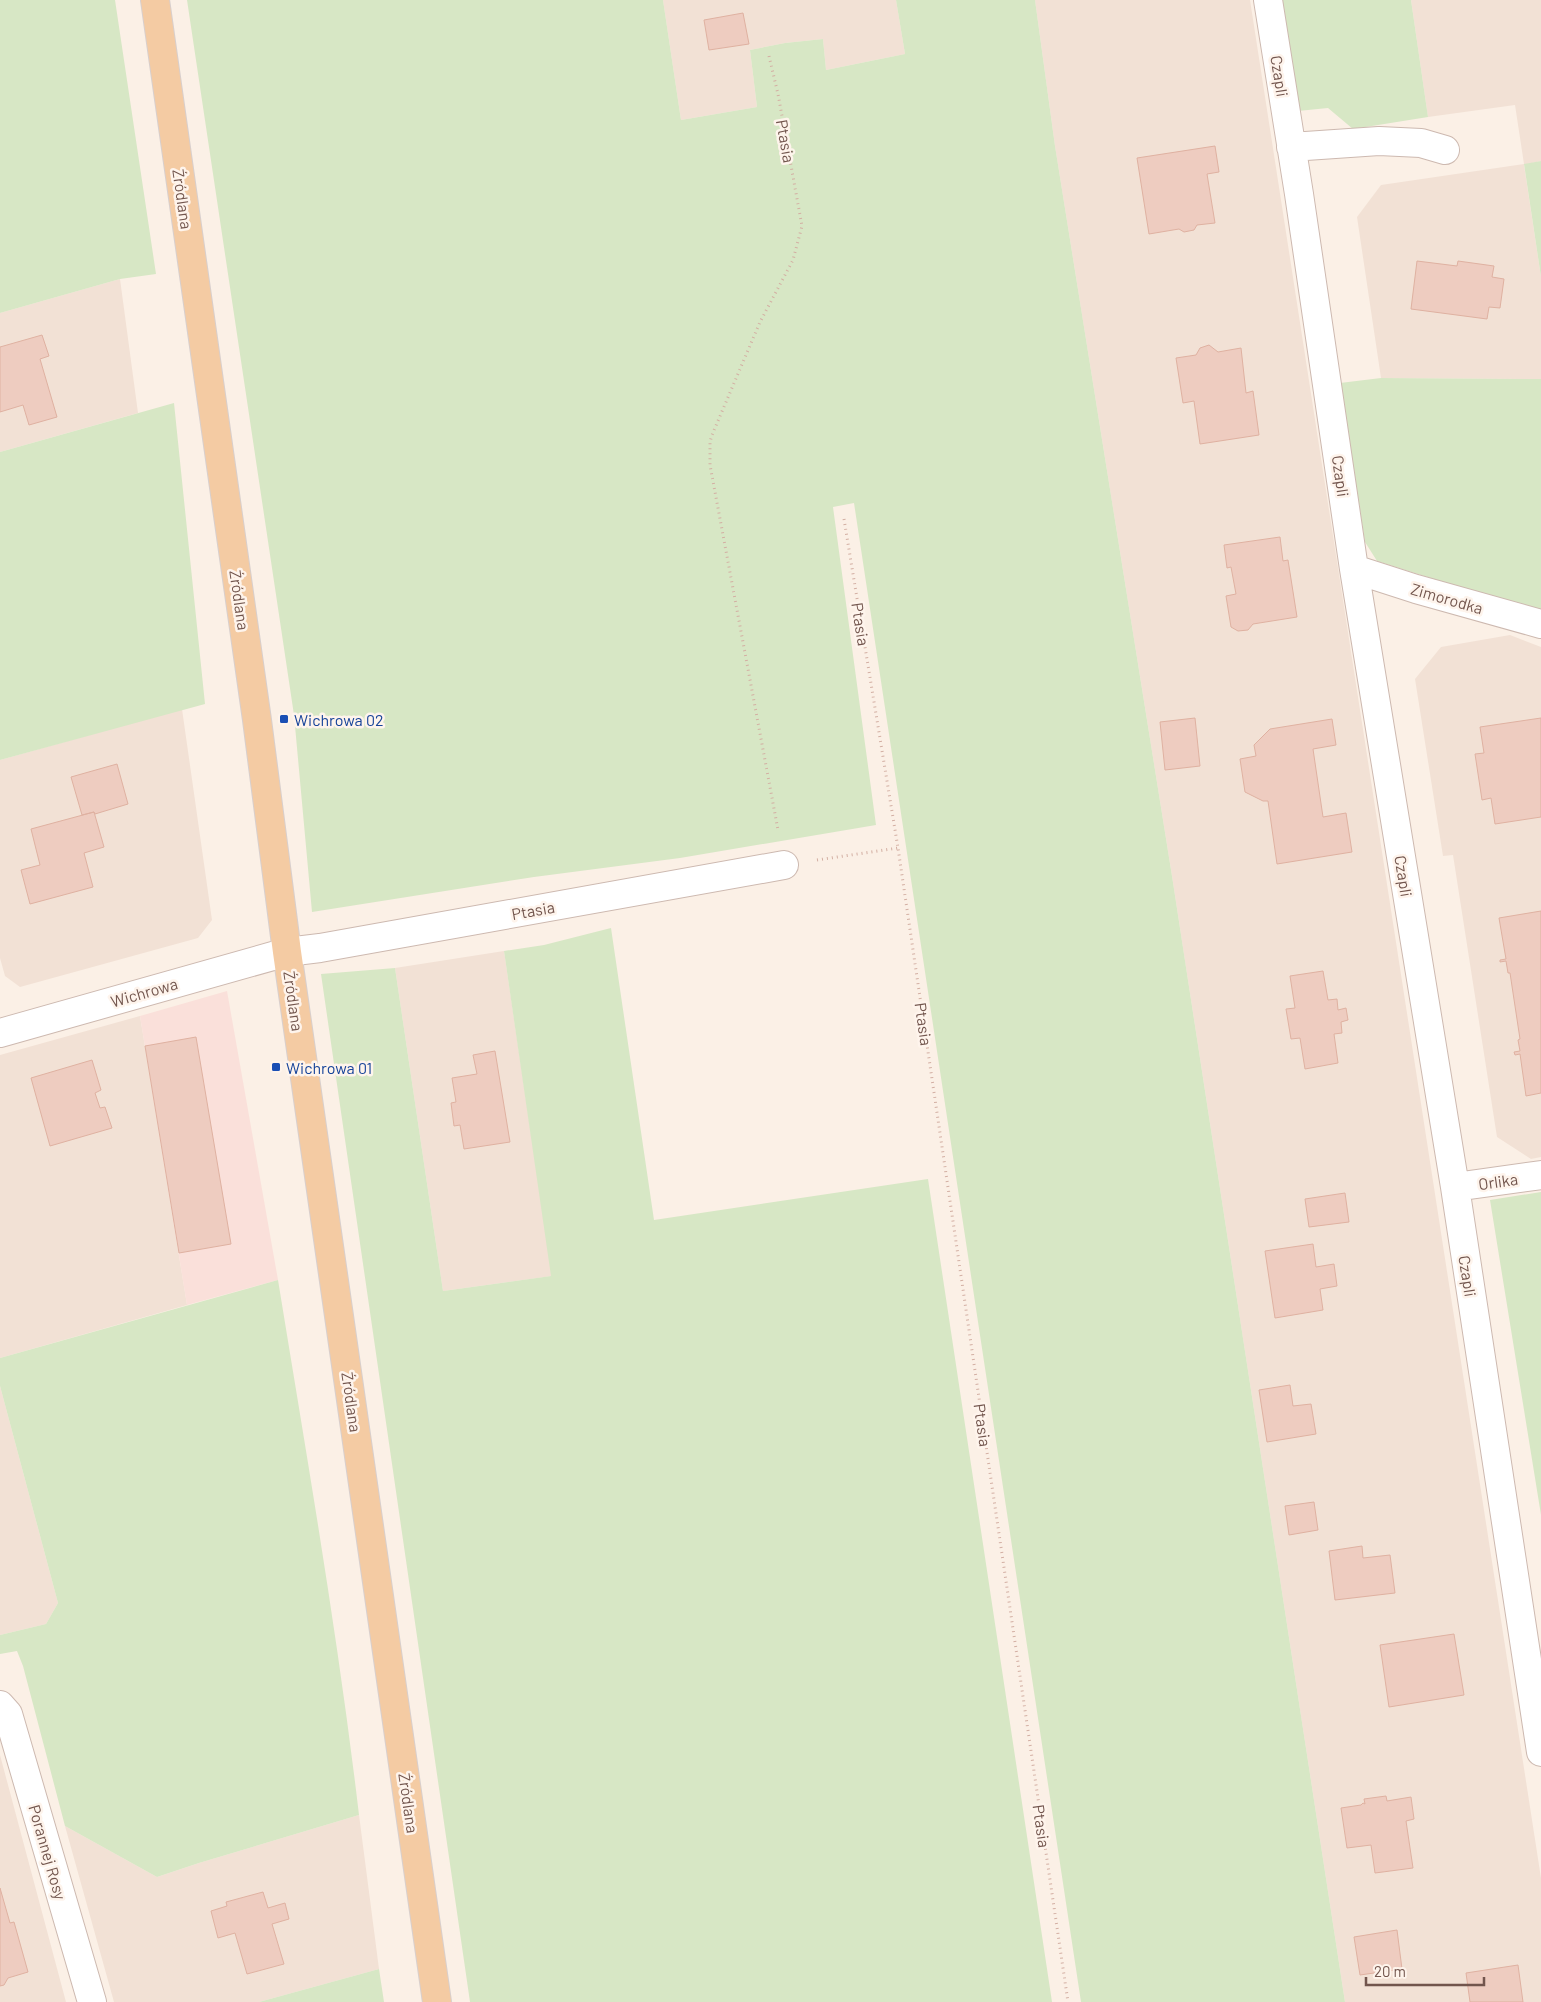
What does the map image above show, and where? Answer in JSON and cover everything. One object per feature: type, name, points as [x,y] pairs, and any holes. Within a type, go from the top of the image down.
[{"type":"main road","name":"Źródlana","points":[[155,0],[287,952],[437,2002]]},
{"type":"street","name":"Czapli","points":[[1268,0],[1354,569],[1455,1187],[1541,1752]]},
{"type":"street","points":[[1291,147],[1379,141],[1421,143],[1445,150]]},
{"type":"street","name":"Zimorodka","points":[[1354,569],[1416,589],[1541,624]]},
{"type":"street","name":"Ptasia","points":[[287,952],[340,945],[784,865]]},
{"type":"street","name":"Wichrowa","points":[[0,1032],[287,952]]},
{"type":"street","name":"Orlika","points":[[1455,1187],[1541,1175]]},
{"type":"street","name":"Porannej Rosy","points":[[0,1705],[8,1714],[92,2002]]},
{"type":"path","name":"Ptasia","points":[[769,56],[778,94],[802,226],[793,260],[760,322],[710,442],[710,465],[784,865]]},
{"type":"path","name":"Ptasia","points":[[844,519],[898,848],[1068,2002]]},
{"type":"path","points":[[784,865],[898,848]]},
{"type":"shaded area","points":[[663,0],[896,0],[905,54],[826,70],[823,39],[785,43],[750,50],[757,107],[681,120]]},
{"type":"shaded area","points":[[1035,0],[1250,0],[1541,1878],[1541,2002],[1345,2002],[1172,876],[1055,146]]},
{"type":"shaded area","points":[[1411,0],[1541,0],[1541,161],[1524,165],[1541,277],[1541,379],[1381,378],[1357,217],[1381,185],[1524,164],[1515,105],[1428,117]]},
{"type":"shaded area","points":[[120,279],[138,413],[0,452],[0,313]]},
{"type":"shaded area","points":[[1510,635],[1541,647],[1541,1157],[1531,1159],[1497,1137],[1453,855],[1443,856],[1415,679],[1441,647]]},
{"type":"shaded area","points":[[182,709],[212,920],[198,938],[20,987],[5,976],[0,958],[0,760]]},
{"type":"shaded area","points":[[504,951],[552,1276],[443,1291],[395,968]]},
{"type":"shaded area","points":[[227,991],[278,1280],[187,1305],[140,1016]]},
{"type":"shaded area","points":[[140,1016],[187,1305],[0,1358],[0,1055]]},
{"type":"shaded area","points":[[0,1386],[58,1603],[46,1624],[0,1635]]},
{"type":"shaded area","points":[[0,1755],[66,2002],[0,2002]]},
{"type":"shaded area","points":[[359,1815],[379,1969],[259,2002],[114,2002],[65,1826],[157,1877]]},
{"type":"green space","points":[[0,0],[115,0],[156,274],[120,279],[0,313]]},
{"type":"green space","points":[[187,0],[663,0],[681,120],[757,107],[750,50],[785,43],[823,39],[826,70],[905,54],[896,0],[1035,0],[1055,146],[1172,876],[1345,2002],[1081,2002],[854,503],[833,507],[876,825],[680,858],[534,877],[312,912],[294,715]]},
{"type":"green space","points":[[1281,0],[1411,0],[1428,117],[1353,129],[1328,108],[1298,111]]},
{"type":"green space","points":[[1541,161],[1541,277],[1524,164]]},
{"type":"green space","points":[[1381,378],[1541,379],[1541,610],[1503,601],[1377,561],[1365,542],[1340,383]]},
{"type":"green space","points":[[174,403],[205,704],[0,760],[0,452]]},
{"type":"green space","points":[[611,928],[654,1220],[928,1179],[1052,2002],[470,2002],[321,974],[395,968],[443,1291],[551,1276],[504,951],[544,945]]},
{"type":"green space","points":[[1541,1192],[1541,1515],[1490,1200]]},
{"type":"green space","points":[[278,1280],[332,1614],[359,1815],[157,1877],[65,1826],[23,1666],[17,1651],[0,1654],[0,1635],[46,1624],[58,1603],[0,1386],[0,1358]]},
{"type":"green space","points":[[379,1969],[384,2002],[259,2002]]},
{"type":"building","points":[[743,13],[749,44],[709,50],[704,20]]},
{"type":"building","points":[[1215,146],[1219,172],[1207,174],[1215,223],[1197,225],[1194,230],[1184,232],[1179,229],[1149,234],[1137,158]]},
{"type":"building","points":[[1417,261],[1457,266],[1458,261],[1494,266],[1492,277],[1504,279],[1500,308],[1489,307],[1487,319],[1411,309]]},
{"type":"building","points":[[42,335],[49,356],[40,359],[57,417],[29,425],[23,405],[0,412],[0,347]]},
{"type":"building","points":[[1209,345],[1218,352],[1241,348],[1246,393],[1253,391],[1259,435],[1200,444],[1194,401],[1183,403],[1176,358],[1196,355],[1200,348]]},
{"type":"building","points":[[1280,537],[1283,561],[1288,560],[1297,617],[1253,624],[1248,630],[1238,631],[1231,627],[1226,596],[1236,594],[1231,567],[1227,568],[1224,545]]},
{"type":"building","points":[[1195,718],[1200,766],[1165,770],[1160,722]]},
{"type":"building","points":[[1541,718],[1541,817],[1495,824],[1491,798],[1482,800],[1475,754],[1484,753],[1480,727]]},
{"type":"building","points":[[1332,719],[1336,745],[1313,749],[1323,817],[1346,813],[1352,852],[1277,864],[1268,801],[1263,801],[1245,792],[1240,759],[1256,756],[1254,745],[1270,729]]},
{"type":"building","points":[[117,764],[128,804],[95,814],[94,812],[82,815],[71,777]]},
{"type":"building","points":[[94,812],[104,847],[84,853],[93,887],[30,904],[21,870],[40,865],[31,829]]},
{"type":"building","points":[[1541,911],[1541,1093],[1526,1096],[1520,1054],[1515,1055],[1514,1052],[1520,1051],[1518,1040],[1520,1039],[1510,973],[1508,973],[1506,961],[1500,962],[1500,960],[1506,959],[1499,918]]},
{"type":"building","points":[[1323,971],[1328,1000],[1337,999],[1338,1010],[1346,1008],[1348,1020],[1341,1022],[1342,1033],[1334,1034],[1338,1063],[1305,1069],[1300,1038],[1291,1039],[1286,1009],[1295,1008],[1290,976]]},
{"type":"building","points":[[196,1037],[231,1244],[179,1253],[145,1046]]},
{"type":"building","points":[[495,1051],[510,1142],[464,1149],[460,1125],[454,1126],[451,1103],[456,1102],[452,1078],[477,1074],[473,1055]]},
{"type":"building","points":[[92,1060],[101,1090],[95,1093],[100,1108],[105,1107],[112,1128],[50,1146],[31,1078]]},
{"type":"building","points":[[1345,1193],[1349,1222],[1309,1227],[1305,1199]]},
{"type":"building","points":[[1313,1244],[1316,1267],[1334,1264],[1337,1286],[1320,1289],[1323,1310],[1275,1318],[1265,1251]]},
{"type":"building","points":[[1290,1385],[1293,1406],[1311,1404],[1316,1434],[1267,1442],[1259,1390]]},
{"type":"building","points":[[1314,1502],[1318,1530],[1289,1535],[1285,1506]]},
{"type":"building","points":[[1362,1546],[1363,1558],[1390,1555],[1395,1593],[1335,1600],[1329,1551]]},
{"type":"building","points":[[1454,1634],[1464,1695],[1389,1707],[1380,1645]]},
{"type":"building","points":[[1386,1796],[1387,1801],[1411,1797],[1414,1819],[1406,1821],[1413,1868],[1375,1873],[1371,1845],[1347,1848],[1341,1808],[1365,1804],[1364,1799]]},
{"type":"building","points":[[0,1888],[10,1923],[14,1922],[28,1972],[8,1978],[4,1985],[0,1986]]},
{"type":"building","points":[[263,1892],[268,1908],[285,1903],[289,1919],[272,1924],[284,1964],[247,1974],[235,1933],[218,1938],[211,1911],[227,1906],[226,1902]]},
{"type":"building","points":[[1397,1930],[1402,1969],[1360,1975],[1354,1937]]},
{"type":"building","points":[[1518,1965],[1523,2002],[1470,2002],[1466,1973]]},
{"type":"place","name":"Wichrowa 02","points":[[284,719]]},
{"type":"place","name":"Wichrowa 01","points":[[276,1067]]}]
